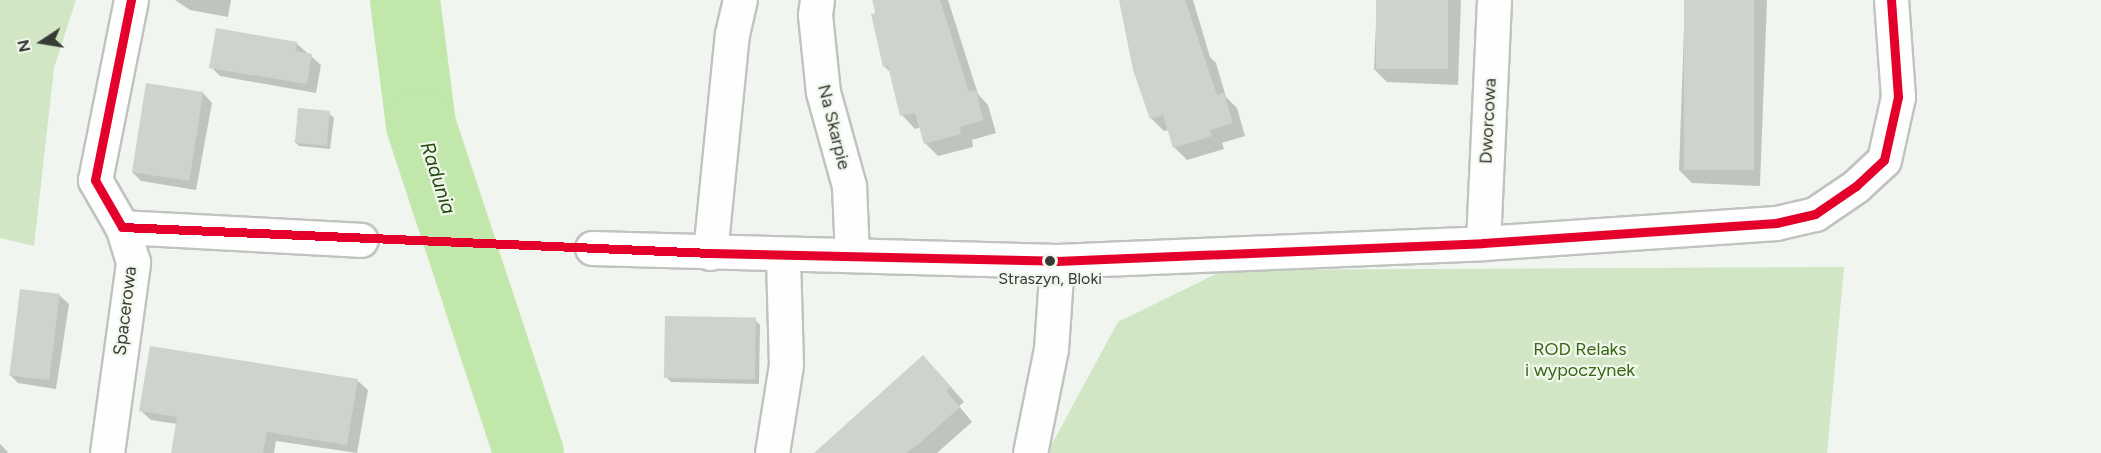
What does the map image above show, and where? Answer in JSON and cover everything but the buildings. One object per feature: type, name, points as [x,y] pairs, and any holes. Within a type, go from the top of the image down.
[{"type":"street","name":"Spacerowa","points":[[107,453],[133,262],[122,227],[95,180],[130,0]]},
{"type":"street","points":[[710,253],[732,34],[740,0]]},
{"type":"street","name":"Na Skarpie","points":[[818,0],[815,15],[823,92],[849,186],[852,255]]},
{"type":"street","name":"Dworcowa","points":[[1483,243],[1494,0]]},
{"type":"street","points":[[592,248],[1057,261],[1483,243],[1718,230],[1815,214],[1856,186],[1884,160],[1898,97],[1891,0]]},
{"type":"street","points":[[122,227],[362,240]]},
{"type":"street","points":[[772,453],[786,365],[783,255]]},
{"type":"street","points":[[1030,453],[1051,349],[1057,261]]},
{"type":"green space","points":[[0,0],[76,0],[54,68],[34,246],[0,238]]},
{"type":"green space","name":"ROD Relaks i wypoczynek","points":[[1844,267],[1827,453],[1047,453],[1118,322],[1224,270]]},
{"type":"waterway","name":"Radunia","points":[[405,0],[421,125],[529,453]]},
{"type":"transit line","points":[[122,227],[95,180],[131,0]]},
{"type":"transit line","points":[[122,227],[710,253],[1057,261],[1483,243],[1776,223],[1815,214],[1856,186],[1884,160],[1898,97],[1891,0]]},
{"type":"place","name":"Straszyn, Bloki","points":[[1050,261]]}]
